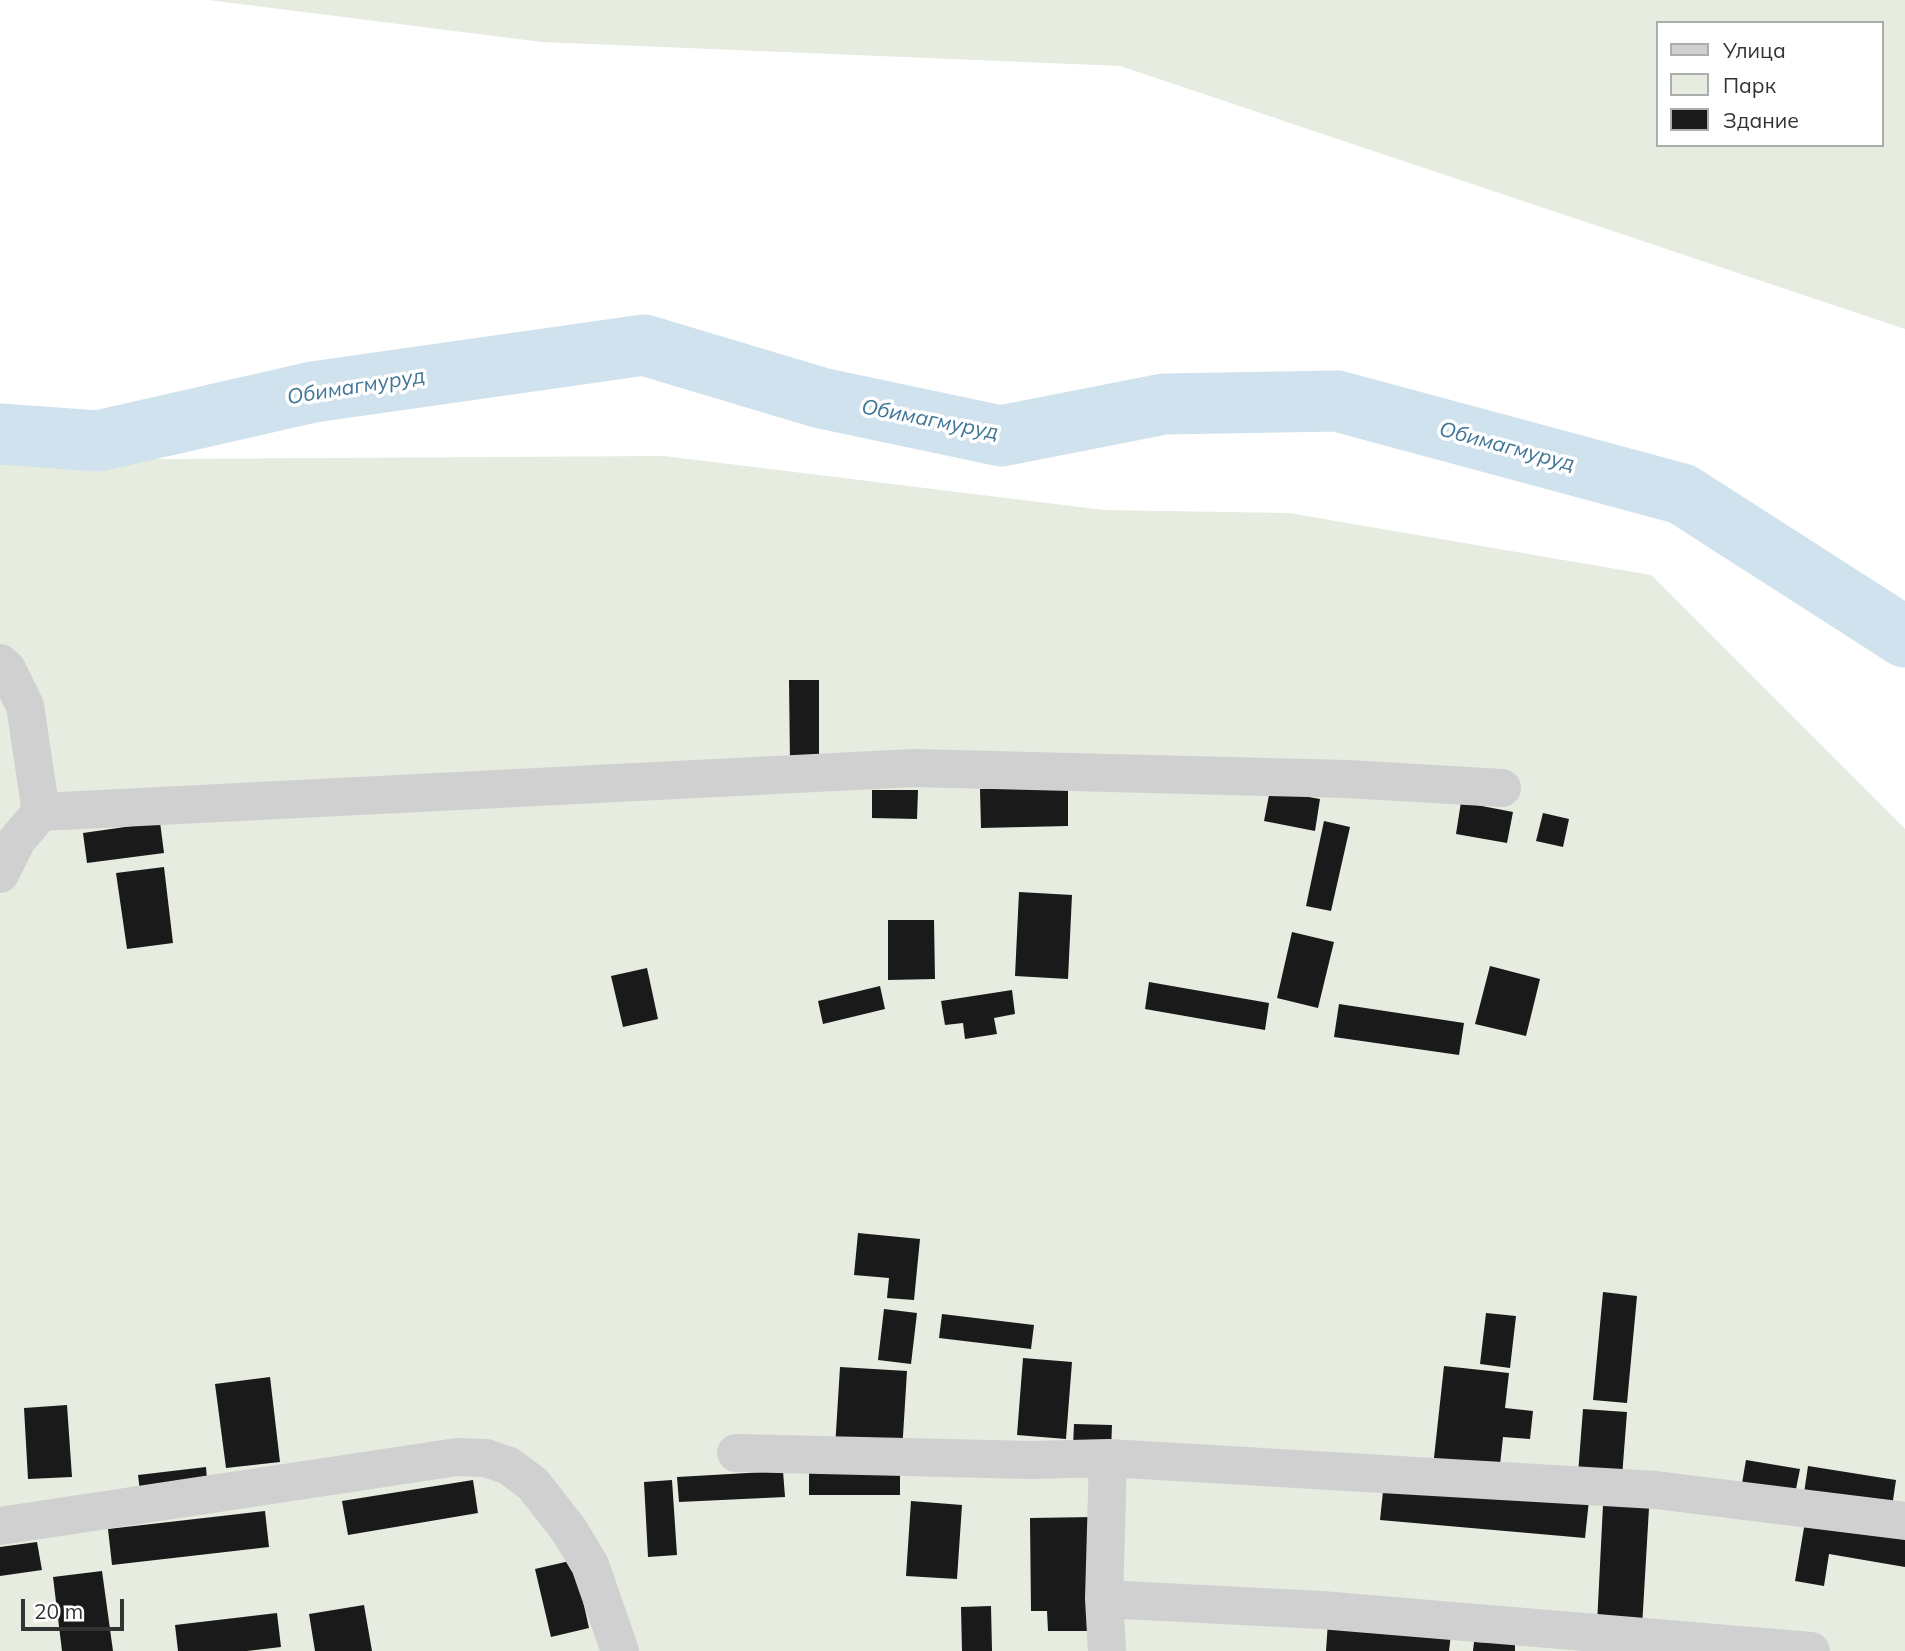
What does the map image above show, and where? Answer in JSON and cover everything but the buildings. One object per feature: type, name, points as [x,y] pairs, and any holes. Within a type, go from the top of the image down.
[{"type":"lane","points":[[0,663],[7,670],[24,706],[41,812]]},
{"type":"lane","points":[[0,874],[17,840],[41,812],[914,768],[1347,779],[1502,788]]},
{"type":"lane","points":[[736,1453],[1032,1460],[1108,1458],[1656,1490],[1905,1521]]},
{"type":"lane","points":[[0,1526],[457,1457],[486,1458],[509,1466],[533,1484],[569,1530],[590,1565],[620,1651]]},
{"type":"lane","points":[[1107,1651],[1104,1599],[1108,1458]]},
{"type":"lane","points":[[1104,1599],[1321,1610],[1811,1651]]},
{"type":"green space","points":[[208,0],[1905,0],[1905,329],[1120,66],[542,42]]},
{"type":"green space","points":[[664,456],[1104,510],[1289,513],[1651,575],[1905,829],[1905,1651],[0,1651],[0,460]]},
{"type":"waterway","name":"Обимагмуруд","points":[[0,434],[98,441],[313,392],[644,345],[821,398],[1001,436],[1164,404],[1337,401],[1682,494],[1905,637]]}]
